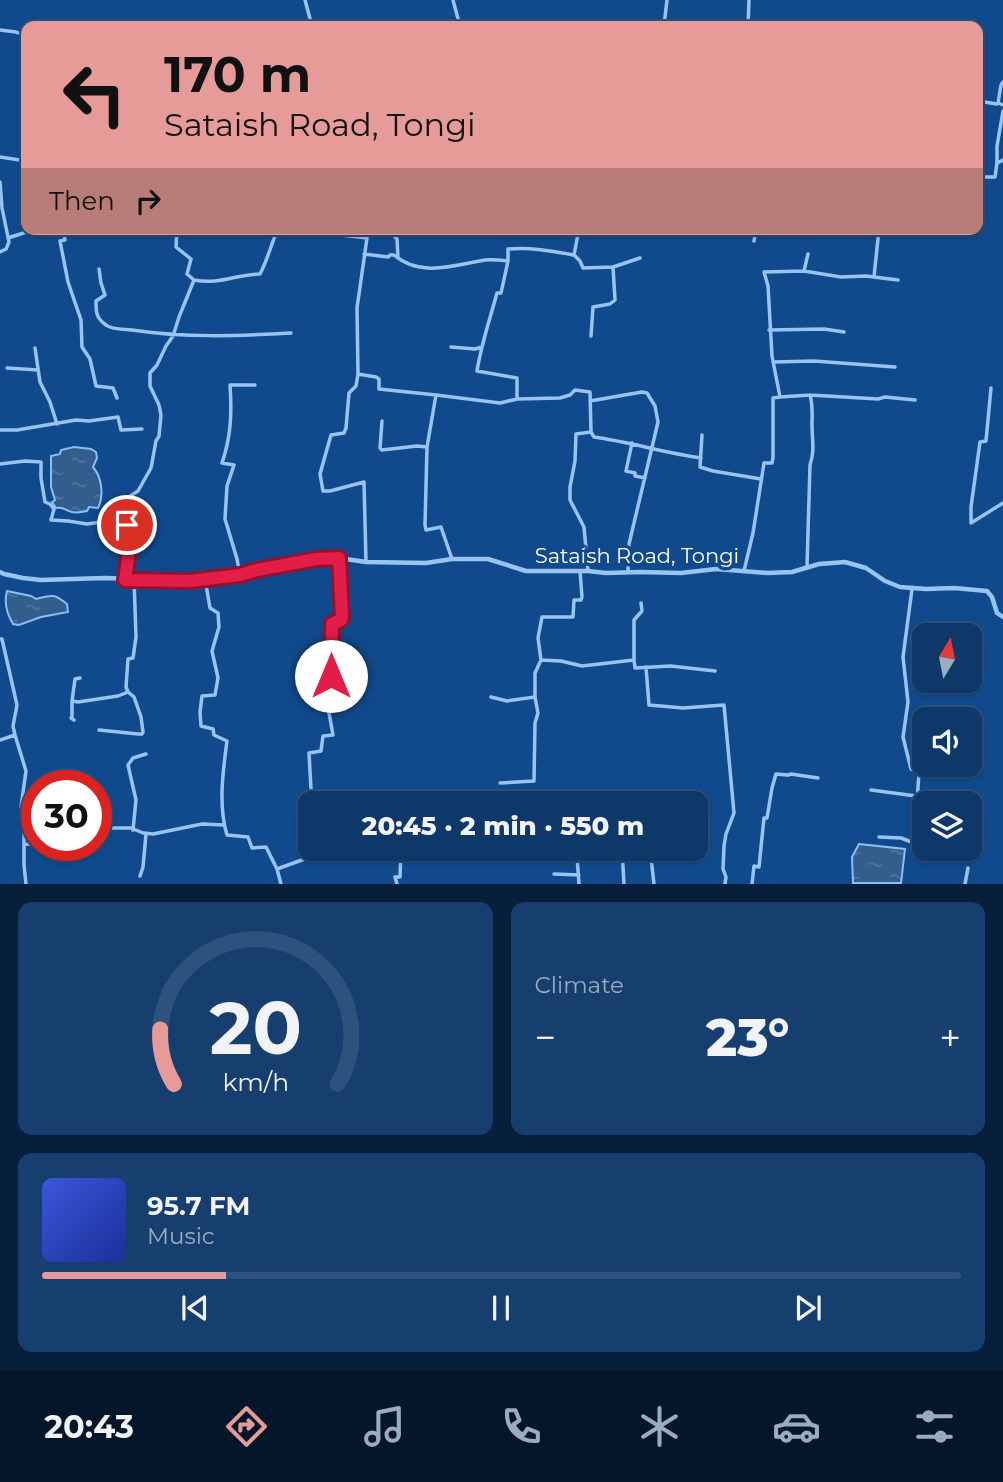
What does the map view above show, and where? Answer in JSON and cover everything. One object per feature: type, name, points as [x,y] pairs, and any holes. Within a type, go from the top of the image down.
[{"type":"street","points":[[305,0],[311,21]]},
{"type":"street","points":[[453,0],[459,21]]},
{"type":"street","points":[[665,21],[667,0]]},
{"type":"street","points":[[748,21],[749,0]]},
{"type":"street","points":[[0,30],[21,34]]},
{"type":"street","points":[[1000,104],[1003,82]]},
{"type":"street","points":[[983,177],[995,177],[1003,111]]},
{"type":"street","points":[[0,157],[21,160]]},
{"type":"street","points":[[997,163],[1003,160]]},
{"type":"street","points":[[0,181],[8,238],[8,247],[0,252]]},
{"type":"street","points":[[8,238],[21,234]]},
{"type":"street","points":[[64,235],[65,240],[60,241],[68,282],[80,320],[82,347],[90,359],[96,386],[113,388],[117,398]]},
{"type":"street","points":[[177,235],[176,247],[191,258],[187,274],[194,280],[218,282],[260,274],[275,235]]},
{"type":"street","points":[[340,235],[367,238],[357,308],[358,374],[356,386],[349,393],[346,428],[344,433],[331,435],[320,474],[323,491],[364,482],[366,562]]},
{"type":"street","points":[[395,235],[398,258]]},
{"type":"street","points":[[574,255],[578,235]]},
{"type":"street","points":[[754,241],[755,235]]},
{"type":"street","points":[[874,277],[878,235]]},
{"type":"street","points":[[517,399],[517,378],[477,371],[498,293],[501,293],[508,248],[545,249],[574,255],[583,268],[613,267],[640,258]]},
{"type":"street","points":[[364,254],[388,257],[394,255],[411,265],[441,269],[488,260],[508,261]]},
{"type":"street","points":[[804,271],[808,254]]},
{"type":"street","points":[[591,336],[593,307],[610,304],[615,300],[613,267]]},
{"type":"street","points":[[99,269],[104,295],[96,301],[97,318],[108,327],[173,336],[291,333]]},
{"type":"street","points":[[780,397],[769,330],[769,291],[764,272],[804,271],[841,277],[898,280]]},
{"type":"street","points":[[125,580],[129,543],[127,498],[138,491],[151,468],[161,423],[159,405],[150,386],[150,373],[173,336],[194,280]]},
{"type":"street","points":[[769,330],[824,329],[844,332]]},
{"type":"street","points":[[451,347],[482,347]]},
{"type":"street","points":[[34,348],[40,382],[57,424]]},
{"type":"street","points":[[773,362],[814,361],[895,367]]},
{"type":"street","points":[[7,368],[38,370]]},
{"type":"street","points":[[358,374],[376,377],[379,379],[379,388],[500,403],[517,399],[560,398],[575,390],[590,392],[591,432],[594,437],[701,458]]},
{"type":"street","points":[[240,575],[225,519],[228,486],[234,465],[222,463],[230,428],[230,385],[255,385]]},
{"type":"street","points":[[991,388],[986,441],[980,442],[971,523],[1003,503]]},
{"type":"street","points":[[590,401],[642,392],[647,393],[655,406],[658,422],[629,544],[628,572]]},
{"type":"street","points":[[436,395],[427,447],[426,530],[440,527],[452,559]]},
{"type":"street","points":[[807,569],[810,465],[814,444],[810,395]]},
{"type":"street","points":[[744,571],[764,463],[772,463],[773,458],[773,398],[810,395],[915,400]]},
{"type":"street","points":[[0,430],[18,430],[76,420],[118,418],[121,430],[142,429]]},
{"type":"street","points":[[382,421],[382,450],[427,447]]},
{"type":"street","points":[[588,571],[584,527],[570,500],[570,487],[576,434],[591,432]]},
{"type":"street","points":[[702,435],[700,467],[761,479]]},
{"type":"street","points":[[632,443],[626,471],[645,478]]},
{"type":"street","points":[[0,464],[41,462],[45,502],[54,509],[51,520],[87,524],[116,520],[127,525]]},
{"type":"street","points":[[311,791],[309,754],[321,751],[323,736],[333,734],[323,680],[331,676],[332,624],[342,617],[339,558]]},
{"type":"street","name":"Sataish Road, Tongi","points":[[0,572],[41,580],[65,578],[190,581],[240,575],[304,561],[339,558],[366,562],[426,564],[452,559],[488,559],[526,570],[606,573],[681,573],[716,569],[792,572],[819,564],[845,562],[866,568],[892,585],[912,589],[954,588],[987,591],[997,613],[1003,617]]},
{"type":"street","points":[[500,783],[534,781],[535,723],[538,713],[535,673],[541,660],[538,638],[542,617],[573,617],[574,600],[581,600],[582,597],[580,572]]},
{"type":"street","points":[[99,730],[142,734],[141,717],[134,696],[128,692],[125,681],[128,659],[133,658],[136,637],[134,579]]},
{"type":"street","points":[[205,579],[209,608],[218,613],[219,627],[212,651],[218,678],[215,695],[202,695],[201,726],[213,729],[214,735],[227,741],[223,769],[224,825],[227,835],[248,837],[252,848],[266,847],[281,884]]},
{"type":"street","points":[[912,589],[903,657],[908,702],[903,737],[911,769],[919,772],[917,791]]},
{"type":"street","points":[[641,603],[642,611],[634,620],[635,668],[671,666],[715,671]]},
{"type":"street","points":[[0,639],[16,705],[13,726],[26,770]]},
{"type":"street","points":[[541,660],[582,666],[634,660]]},
{"type":"street","points":[[646,667],[649,705],[683,708],[724,705],[734,813],[724,846],[725,884]]},
{"type":"street","points":[[74,720],[71,718],[74,682],[80,678]]},
{"type":"street","points":[[72,701],[118,696],[128,692]]},
{"type":"street","points":[[491,696],[507,701],[535,697]]},
{"type":"street","points":[[0,740],[15,735]]},
{"type":"street","points":[[133,830],[136,800],[128,765],[133,758],[146,754]]},
{"type":"street","points":[[752,884],[754,866],[759,867],[764,818],[767,818],[776,774],[818,778]]},
{"type":"street","points":[[871,790],[912,795]]},
{"type":"street","points":[[112,828],[131,828],[153,834],[202,824],[224,825]]},
{"type":"street","points":[[140,876],[146,834],[143,833]]},
{"type":"street","points":[[879,837],[901,838],[912,842]]},
{"type":"street","points":[[24,861],[26,884]]},
{"type":"street","points":[[277,869],[299,861]]},
{"type":"street","points":[[397,884],[395,877],[401,877],[401,861]]},
{"type":"street","points":[[577,861],[579,884]]},
{"type":"street","points":[[623,861],[624,884]]},
{"type":"street","points":[[651,861],[654,884]]},
{"type":"street","points":[[965,884],[968,868]]},
{"type":"street","points":[[554,874],[579,875]]},
{"type":"water","points":[[74,447],[96,452],[97,458],[93,467],[101,487],[98,508],[89,507],[87,511],[71,512],[56,508],[52,502],[55,500],[51,487],[51,456]]},
{"type":"water","points":[[7,591],[36,599],[55,597],[67,604],[68,612],[19,625],[13,624],[7,608]]},
{"type":"water","points":[[859,844],[905,849],[901,883],[853,883],[852,857]]},
{"type":"route","points":[[127,525],[129,543],[125,580],[190,581],[240,575],[316,559],[339,558],[342,617],[332,624],[331,676]]}]
